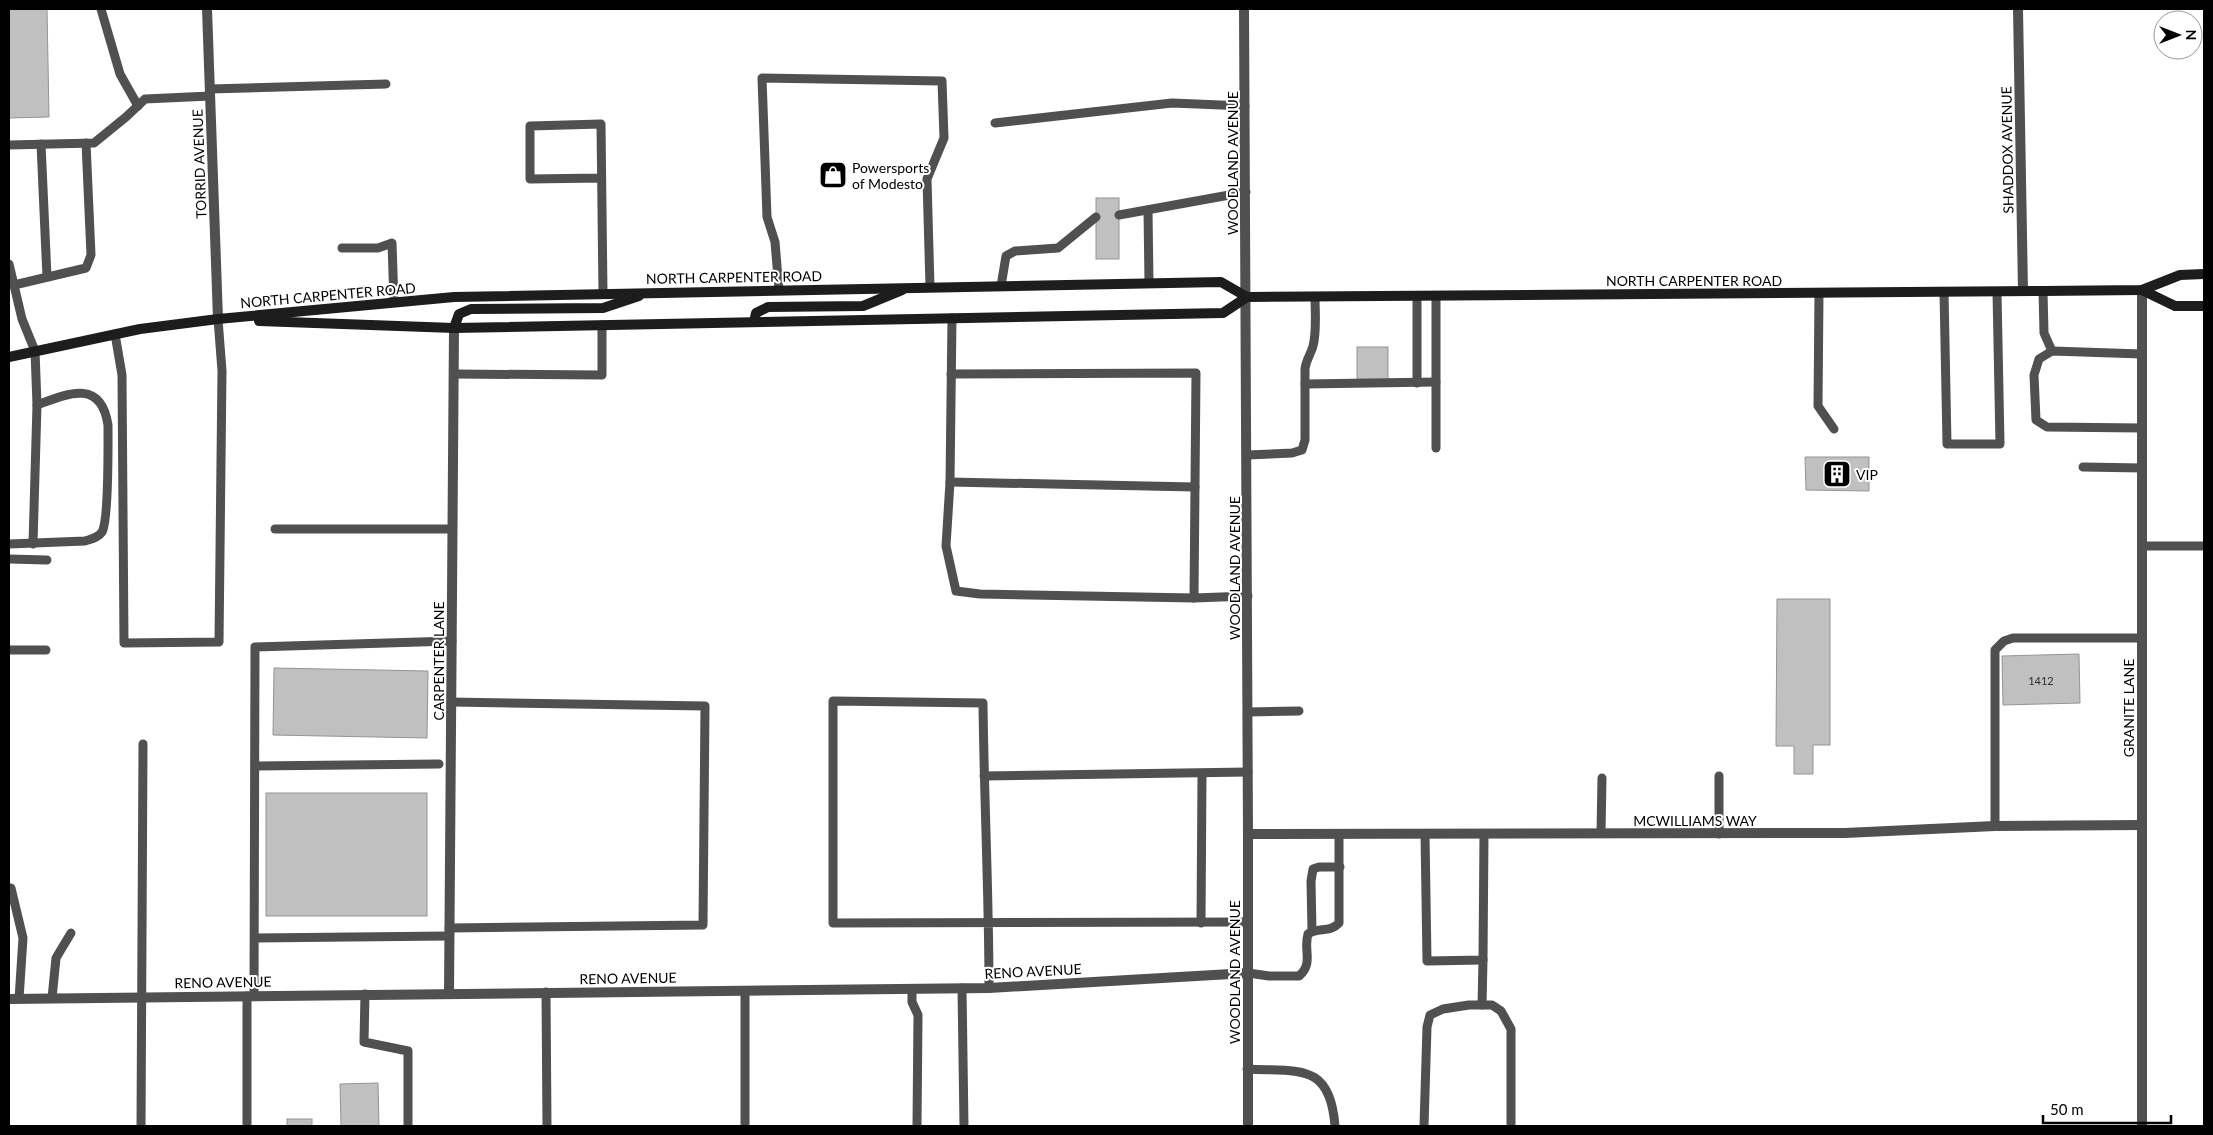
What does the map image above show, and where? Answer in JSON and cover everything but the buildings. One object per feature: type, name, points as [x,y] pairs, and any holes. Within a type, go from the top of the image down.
[{"type":"main road","name":"NORTH CARPENTER ROAD","points":[[9,357],[140,329],[218,319],[454,297],[1222,282],[1246,297],[2022,292],[2142,290],[2180,275],[2204,274]]},
{"type":"main road","points":[[754,322],[756,313],[768,307],[863,306],[908,288]]},
{"type":"main road","name":"NORTH CARPENTER ROAD","points":[[2142,290],[2176,306],[2204,306]]},
{"type":"main road","points":[[454,328],[459,314],[470,309],[604,308],[647,293]]},
{"type":"main road","name":"NORTH CARPENTER ROAD","points":[[218,319],[454,328],[1223,313],[1246,297]]},
{"type":"street","name":"TORRID AVENUE","points":[[207,9],[218,319]]},
{"type":"street","name":"WOODLAND AVENUE","points":[[1244,9],[1248,596],[1248,1126]]},
{"type":"street","name":"SHADDOX AVENUE","points":[[2018,9],[2022,292]]},
{"type":"street","name":"GRANITE LANE","points":[[2142,290],[2142,1126]]},
{"type":"street","name":"CARPENTER LANE","points":[[448,994],[454,328]]},
{"type":"street","name":"MCWILLIAMS WAY","points":[[1248,834],[1845,833],[1995,826],[2142,825]]},
{"type":"street","name":"RENO AVENUE","points":[[14,999],[989,988],[1248,973]]},
{"type":"lane","points":[[101,9],[120,74],[138,106]]},
{"type":"lane","points":[[779,290],[775,242],[767,217],[762,78],[942,81],[944,138],[926,180],[930,287]]},
{"type":"lane","points":[[9,145],[94,143],[145,99],[210,92],[386,84]]},
{"type":"lane","points":[[995,123],[1172,103],[1245,106]]},
{"type":"lane","points":[[602,178],[530,179],[530,126],[601,124],[602,178],[603,294]]},
{"type":"lane","points":[[14,285],[86,268],[91,255],[86,143]]},
{"type":"lane","points":[[41,144],[47,277]]},
{"type":"lane","points":[[1119,215],[1246,192]]},
{"type":"lane","points":[[1148,210],[1149,283]]},
{"type":"lane","points":[[1001,286],[1006,256],[1015,251],[1058,248],[1096,217]]},
{"type":"lane","points":[[342,248],[378,248],[392,243],[394,302]]},
{"type":"lane","points":[[9,264],[22,319],[35,351],[37,405],[32,544]]},
{"type":"lane","points":[[2043,291],[2044,333],[2052,351]]},
{"type":"lane","points":[[1944,292],[1947,444],[2000,444],[1997,292]]},
{"type":"lane","points":[[1819,293],[1818,406],[1834,429]]},
{"type":"lane","points":[[1417,296],[1417,383]]},
{"type":"lane","points":[[1436,296],[1436,448]]},
{"type":"lane","points":[[1247,455],[1292,453],[1302,450],[1305,440],[1304,384],[1306,358],[1312,348],[1314,337],[1315,297]]},
{"type":"lane","points":[[952,318],[950,482],[946,546],[956,591],[980,594],[1194,598],[1248,596]]},
{"type":"lane","points":[[115,334],[122,375],[124,643],[219,642],[222,371],[218,319]]},
{"type":"lane","points":[[454,374],[602,375],[602,325]]},
{"type":"lane","points":[[2142,354],[2052,351],[2039,359],[2034,375],[2036,420],[2047,427],[2142,428]]},
{"type":"lane","points":[[951,374],[1196,373],[1194,598]]},
{"type":"lane","points":[[1304,384],[1436,382]]},
{"type":"lane","points":[[9,544],[85,541],[96,538],[102,532],[106,514],[108,425],[106,411],[100,402],[81,392],[37,405]]},
{"type":"lane","points":[[2082,468],[2142,468]]},
{"type":"lane","points":[[950,482],[1195,487]]},
{"type":"lane","points":[[275,529],[452,529]]},
{"type":"lane","points":[[2142,546],[2204,546]]},
{"type":"lane","points":[[9,559],[47,560]]},
{"type":"lane","points":[[1995,826],[1996,650],[2004,642],[2013,638],[2142,638]]},
{"type":"lane","points":[[247,1126],[250,996],[255,938],[255,647],[452,641]]},
{"type":"lane","points":[[9,650],[46,650]]},
{"type":"lane","points":[[989,988],[988,921],[984,776],[983,703],[833,701],[833,923],[988,921],[1248,922]]},
{"type":"lane","points":[[255,938],[704,925],[705,706],[451,702]]},
{"type":"lane","points":[[1248,712],[1300,711]]},
{"type":"lane","points":[[141,1126],[143,744]]},
{"type":"lane","points":[[256,766],[439,764]]},
{"type":"lane","points":[[984,776],[1248,772]]},
{"type":"lane","points":[[1201,923],[1202,774]]},
{"type":"lane","points":[[1719,776],[1720,834]]},
{"type":"lane","points":[[1601,833],[1602,778]]},
{"type":"lane","points":[[1312,931],[1334,928],[1340,923],[1339,834]]},
{"type":"lane","points":[[1425,834],[1427,961],[1483,960]]},
{"type":"lane","points":[[1482,1005],[1484,834]]},
{"type":"lane","points":[[1248,973],[1269,976],[1299,976],[1305,970],[1307,964],[1307,939],[1312,931],[1311,881],[1313,870],[1319,867],[1340,866]]},
{"type":"lane","points":[[11,888],[23,938],[14,999]]},
{"type":"lane","points":[[52,998],[56,958],[71,933]]},
{"type":"lane","points":[[962,988],[964,1126]]},
{"type":"lane","points":[[912,989],[912,1002],[918,1015],[917,1126]]},
{"type":"lane","points":[[745,991],[745,1126]]},
{"type":"lane","points":[[546,992],[547,1126]]},
{"type":"lane","points":[[365,994],[364,1042],[408,1051],[408,1126]]},
{"type":"lane","points":[[1424,1126],[1427,1027],[1430,1015],[1443,1008],[1492,1004],[1501,1011],[1511,1029],[1511,1126]]},
{"type":"lane","points":[[1247,1069],[1302,1072],[1314,1075],[1324,1086],[1331,1103],[1335,1126]]},
{"type":"place","name":"Powersports of Modesto","points":[[833,175]]},
{"type":"place","name":"VIP","points":[[1837,474]]}]
